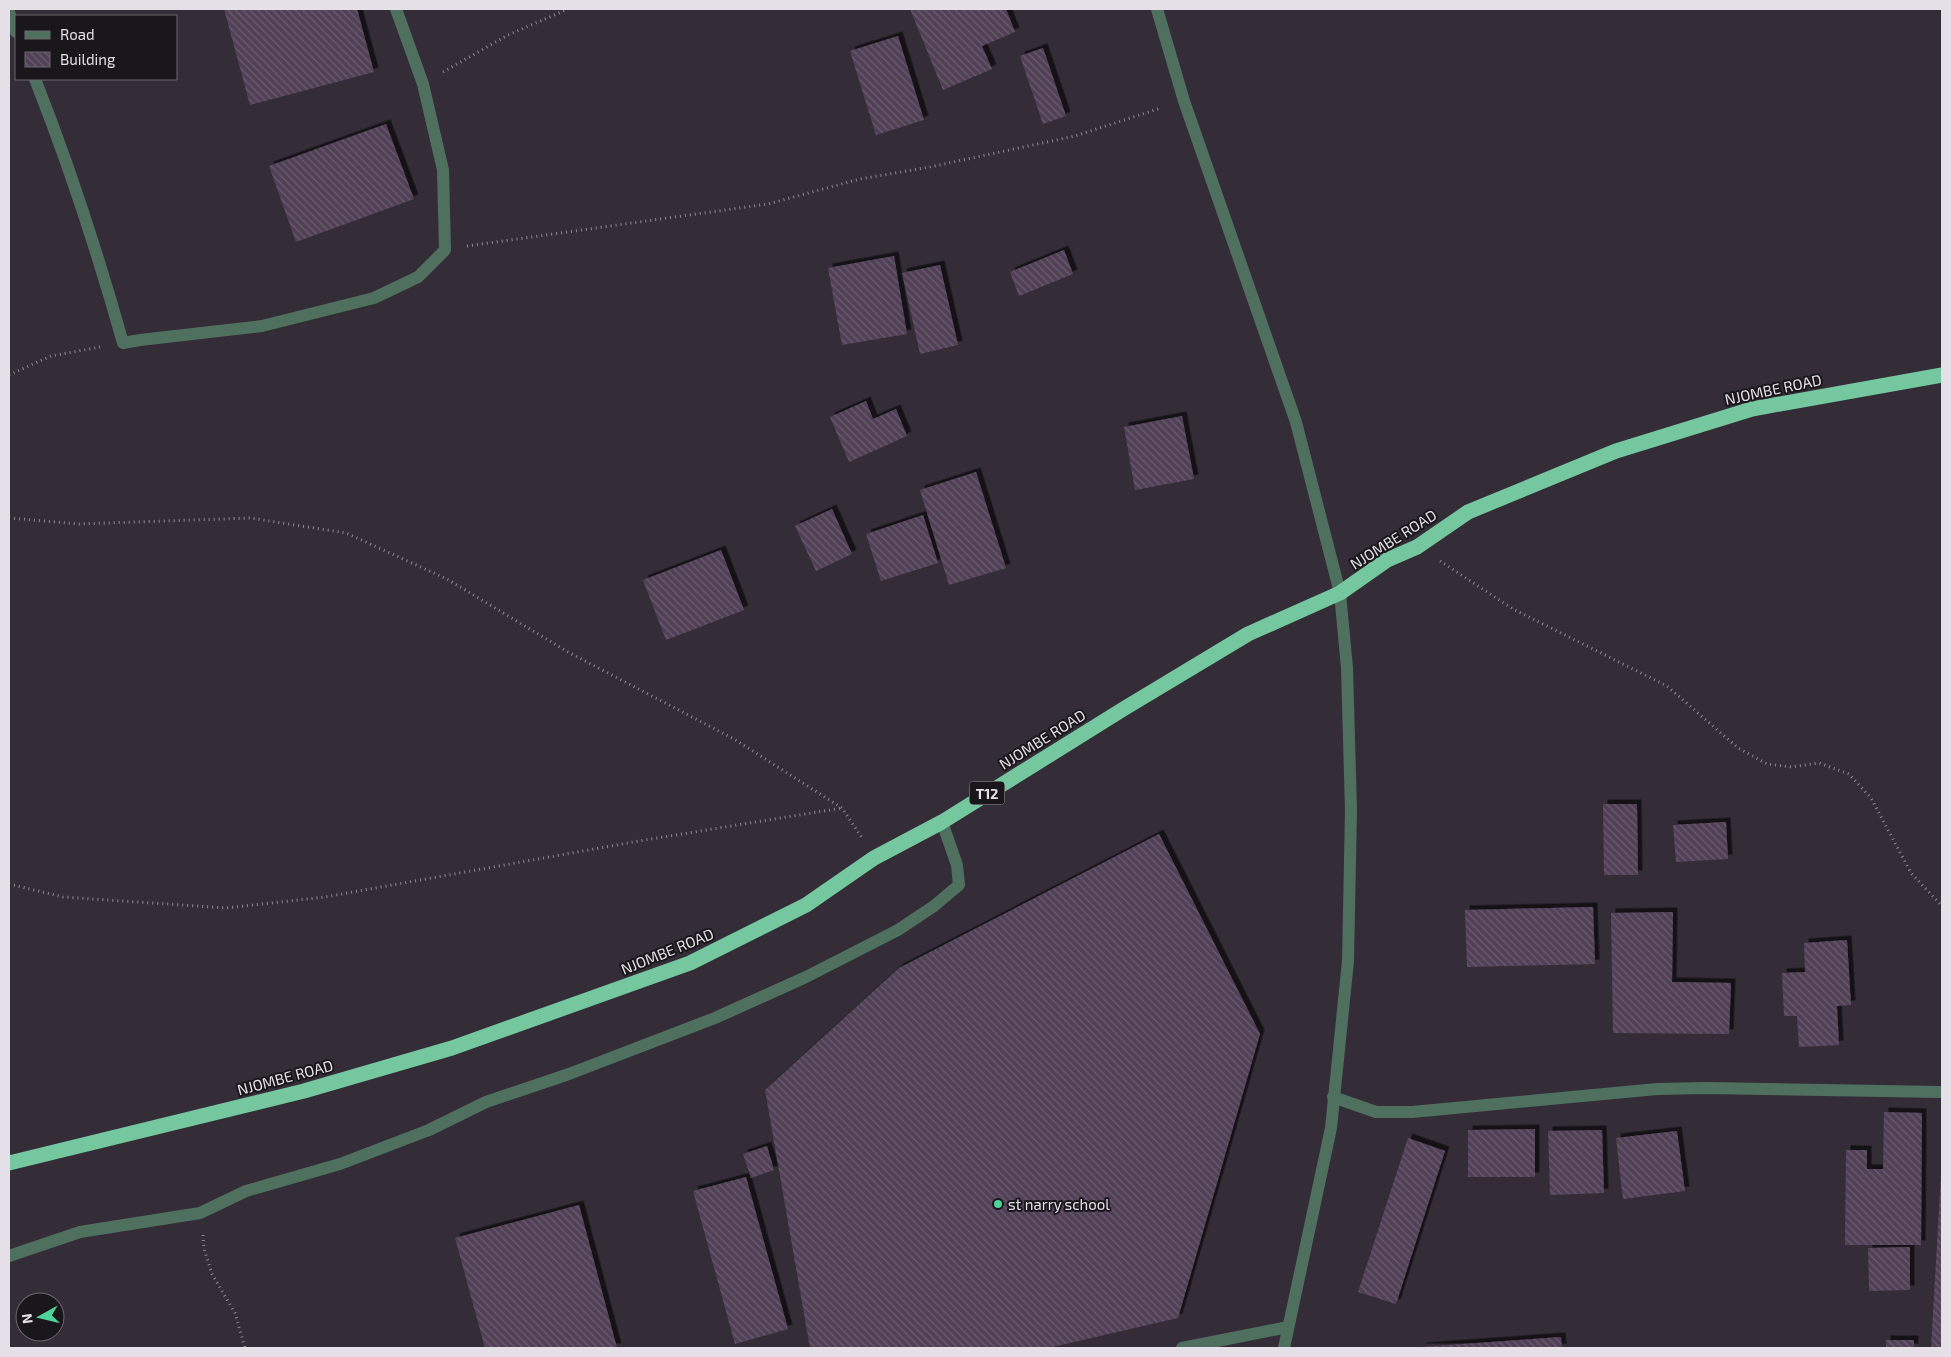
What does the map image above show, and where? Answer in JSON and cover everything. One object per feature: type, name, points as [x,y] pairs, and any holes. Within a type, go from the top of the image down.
[{"type":"highway","name":"NJOMBE ROAD","points":[[9,1163],[304,1092],[452,1048],[690,963],[806,905],[874,858],[942,822],[1248,634],[1340,593],[1387,560],[1417,546],[1468,512],[1616,451],[1752,409],[1942,375]]},
{"type":"street","points":[[35,80],[102,271],[123,344],[140,340],[262,326],[374,298],[418,277],[444,250],[443,170],[423,84],[396,9]]},
{"type":"street","points":[[1157,9],[1184,101],[1296,422],[1340,593],[1347,668],[1351,810],[1348,961],[1331,1128],[1284,1348]]},
{"type":"street","points":[[9,12],[15,29]]},
{"type":"street","points":[[9,1256],[80,1232],[200,1213],[246,1191],[340,1164],[429,1130],[486,1102],[570,1074],[715,1018],[806,977],[898,930],[934,906],[959,885],[957,865],[942,822]]},
{"type":"street","points":[[1333,1096],[1376,1112],[1412,1112],[1667,1089],[1942,1092]]},
{"type":"street","points":[[1182,1348],[1288,1328]]},
{"type":"path","points":[[423,84],[508,35],[568,9]]},
{"type":"path","points":[[444,250],[768,204],[860,179],[930,167],[1075,136],[1184,101]]},
{"type":"path","points":[[9,375],[51,356],[123,344]]},
{"type":"path","points":[[9,518],[79,524],[250,518],[346,533],[447,579],[568,652],[734,739],[842,808],[874,858]]},
{"type":"path","points":[[1417,546],[1512,609],[1667,686],[1738,748],[1767,764],[1791,767],[1820,763],[1849,774],[1871,798],[1911,873],[1942,906]]},
{"type":"path","points":[[9,884],[63,897],[226,908],[325,897],[639,841],[842,808]]},
{"type":"path","points":[[200,1213],[204,1249],[212,1274],[235,1313],[245,1348]]},
{"type":"building","points":[[224,9],[357,9],[374,72],[250,105]]},
{"type":"building","points":[[910,9],[1006,9],[1015,32],[982,46],[992,69],[943,90]]},
{"type":"building","points":[[898,36],[924,120],[876,135],[850,51]]},
{"type":"building","points":[[1043,48],[1066,116],[1043,124],[1020,56]]},
{"type":"building","points":[[386,124],[414,199],[296,242],[269,166]]},
{"type":"building","points":[[1064,250],[1073,274],[1019,296],[1010,272]]},
{"type":"building","points":[[894,256],[907,334],[842,345],[828,268]]},
{"type":"building","points":[[940,265],[958,345],[920,354],[902,273]]},
{"type":"building","points":[[866,401],[873,419],[896,409],[907,436],[849,462],[830,417]]},
{"type":"building","points":[[1182,416],[1194,479],[1135,490],[1124,427]]},
{"type":"building","points":[[976,472],[1006,568],[949,585],[920,490]]},
{"type":"building","points":[[832,509],[852,554],[816,571],[795,526]]},
{"type":"building","points":[[923,515],[938,563],[881,581],[866,534]]},
{"type":"building","points":[[721,550],[744,610],[666,640],[643,580]]},
{"type":"building","points":[[1603,804],[1637,804],[1638,875],[1604,875]]},
{"type":"building","points":[[1726,822],[1728,859],[1676,862],[1673,825]]},
{"type":"building","name":"st narry school","points":[[1159,834],[1260,1034],[1178,1318],[1048,1348],[810,1348],[765,1090],[899,968]]},
{"type":"building","points":[[1593,907],[1595,964],[1467,967],[1465,910]]},
{"type":"building","points":[[1673,912],[1672,982],[1731,983],[1729,1034],[1613,1033],[1611,913]]},
{"type":"building","points":[[1847,940],[1851,1005],[1837,1006],[1839,1045],[1799,1047],[1797,1016],[1784,1016],[1782,973],[1805,972],[1804,943]]},
{"type":"building","points":[[1884,1112],[1922,1113],[1921,1245],[1845,1245],[1846,1150],[1867,1150],[1867,1169],[1883,1169]]},
{"type":"building","points":[[1535,1129],[1535,1177],[1468,1177],[1468,1130]]},
{"type":"building","points":[[1602,1130],[1604,1193],[1550,1195],[1548,1131]]},
{"type":"building","points":[[1677,1131],[1685,1191],[1623,1199],[1616,1138]]},
{"type":"building","points":[[1408,1138],[1445,1151],[1396,1304],[1358,1292]]},
{"type":"building","points":[[767,1146],[774,1170],[751,1178],[743,1154]]},
{"type":"building","points":[[1941,1174],[1942,1348],[1931,1348]]},
{"type":"building","points":[[746,1177],[788,1329],[735,1344],[693,1191]]},
{"type":"building","points":[[579,1205],[617,1348],[485,1348],[455,1238]]},
{"type":"building","points":[[1910,1247],[1910,1290],[1869,1291],[1868,1248]]},
{"type":"building","points":[[1561,1337],[1562,1348],[1421,1347]]},
{"type":"building","points":[[1886,1340],[1914,1340],[1914,1348],[1886,1348]]},
{"type":"place","name":"st narry school","points":[[998,1204]]}]
